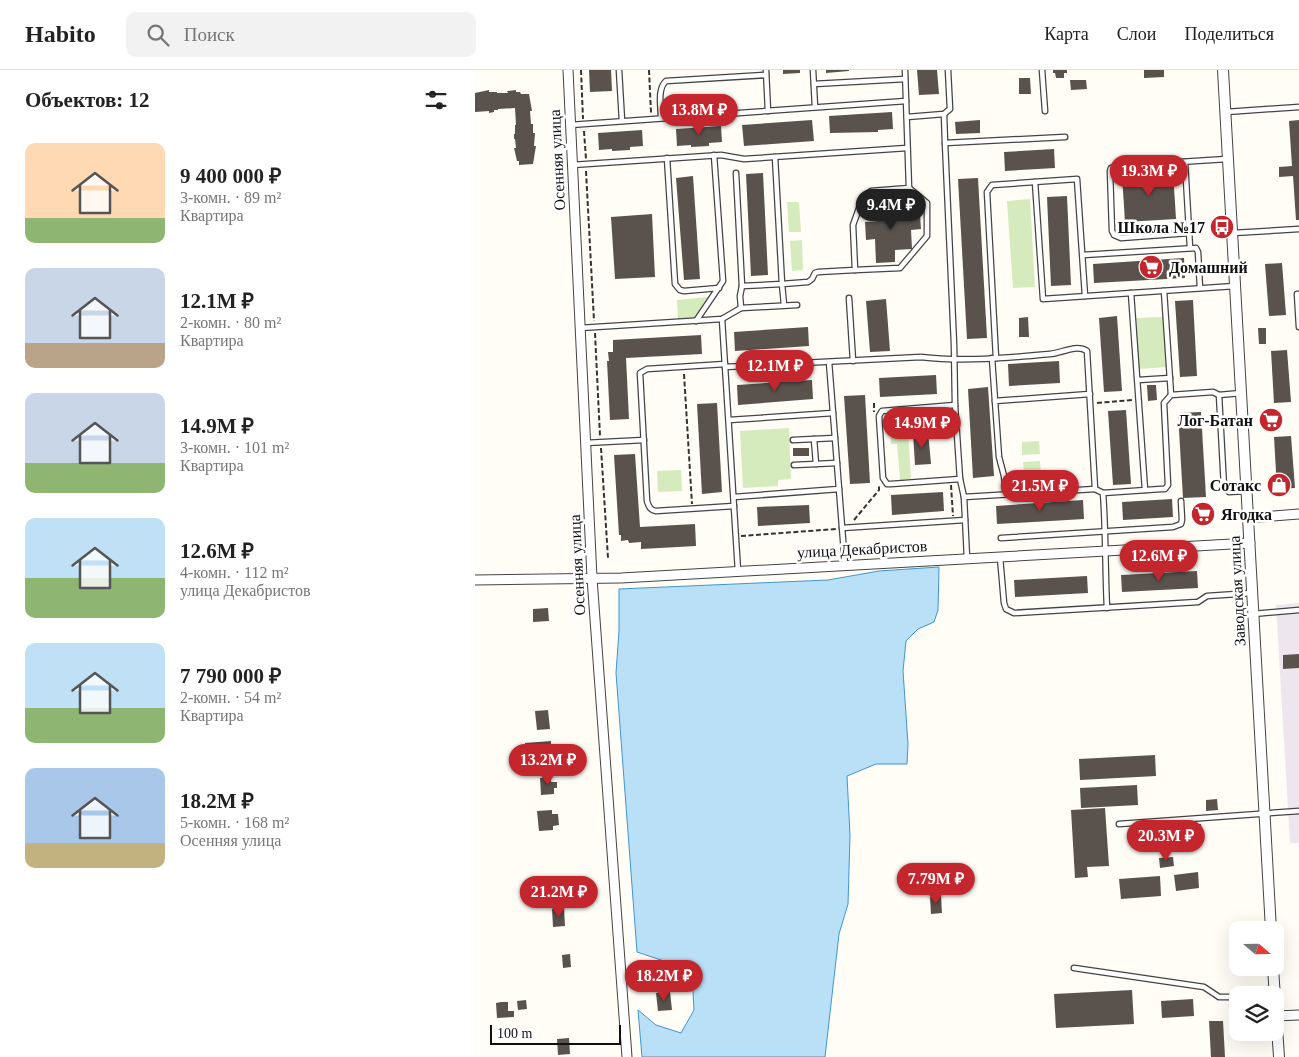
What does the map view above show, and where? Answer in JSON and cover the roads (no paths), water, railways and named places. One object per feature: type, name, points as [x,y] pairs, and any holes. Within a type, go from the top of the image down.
[{"type":"street","name":"Осенняя улица","points":[[568,70],[592,578],[627,1057]]},
{"type":"street","name":"Заводская улица","points":[[1223,70],[1270,921]]},
{"type":"street","points":[[1249,518],[1299,514]]},
{"type":"street","name":"улица Декабристов","points":[[475,580],[621,578],[1250,543]]},
{"type":"street","points":[[1284,1015],[1299,1014]]},
{"type":"street","points":[[1278,1041],[1279,1057]]},
{"type":"lane","points":[[619,70],[622,121]]},
{"type":"lane","points":[[813,70],[815,107]]},
{"type":"lane","points":[[905,70],[909,188]]},
{"type":"lane","points":[[907,116],[944,114],[950,109],[948,70]]},
{"type":"lane","points":[[1042,70],[1045,111]]},
{"type":"lane","points":[[661,118],[661,90],[662,85],[666,81],[766,72],[768,111]]},
{"type":"lane","points":[[813,84],[905,79]]},
{"type":"lane","points":[[570,125],[827,105],[906,101]]},
{"type":"lane","points":[[1225,112],[1299,107]]},
{"type":"lane","points":[[944,114],[955,404],[960,479],[964,497],[967,558]]},
{"type":"lane","points":[[945,144],[1065,137]]},
{"type":"lane","points":[[572,165],[714,155],[744,159],[907,148]]},
{"type":"lane","points":[[696,320],[723,282],[714,155]]},
{"type":"lane","points":[[775,157],[783,305]]},
{"type":"lane","points":[[667,158],[675,284],[680,290],[684,291],[719,288]]},
{"type":"lane","points":[[1189,233],[1117,237],[1112,231],[1109,175],[1111,168],[1116,166],[1228,159]]},
{"type":"lane","points":[[1185,162],[1190,248]]},
{"type":"lane","points":[[737,173],[742,286],[740,296],[741,308]]},
{"type":"lane","points":[[1006,494],[999,457],[995,401],[987,192],[991,185],[1077,179],[1085,296]]},
{"type":"lane","points":[[1035,182],[1043,299],[1236,286]]},
{"type":"lane","points":[[742,286],[808,282],[817,272],[900,268],[927,236],[927,202],[909,188],[871,191],[863,198],[853,225],[855,270]]},
{"type":"lane","points":[[1233,233],[1299,229]]},
{"type":"lane","points":[[1083,255],[1196,248],[1201,288]]},
{"type":"lane","points":[[964,497],[1095,488],[1103,493],[1165,488],[1168,485],[1164,403],[1171,395],[1164,291]]},
{"type":"lane","points":[[1131,293],[1145,490]]},
{"type":"lane","points":[[1299,294],[1297,294],[1299,326]]},
{"type":"lane","points":[[849,298],[853,361]]},
{"type":"lane","points":[[580,328],[723,319],[741,308],[797,305]]},
{"type":"lane","points":[[723,319],[738,571]]},
{"type":"lane","points":[[734,506],[656,511],[651,510],[648,506],[640,374],[647,369],[921,357],[953,360],[1053,354],[1083,348],[1087,351],[1095,488]]},
{"type":"lane","points":[[829,362],[845,565]]},
{"type":"lane","points":[[1138,380],[1170,378]]},
{"type":"lane","points":[[1171,395],[1213,392],[1219,395],[1242,393]]},
{"type":"lane","points":[[995,401],[1090,394]]},
{"type":"lane","points":[[1219,395],[1224,487],[1229,492],[1247,491]]},
{"type":"lane","points":[[955,404],[882,411],[879,416],[883,478],[887,484],[960,479]]},
{"type":"lane","points":[[729,420],[833,413]]},
{"type":"lane","points":[[793,440],[835,438]]},
{"type":"lane","points":[[814,439],[816,464]]},
{"type":"lane","points":[[585,443],[644,440]]},
{"type":"lane","points":[[794,465],[837,463]]},
{"type":"lane","points":[[733,497],[839,489]]},
{"type":"lane","points":[[1103,493],[1107,551],[1105,568],[1107,608]]},
{"type":"lane","points":[[1001,538],[1177,526],[1181,524],[1182,520],[1181,501]]},
{"type":"lane","points":[[842,528],[965,520]]},
{"type":"lane","points":[[1000,557],[1003,603],[1009,612],[1014,613],[1198,602],[1207,596],[1252,593]]},
{"type":"lane","points":[[1253,614],[1299,610]]},
{"type":"lane","points":[[1119,824],[1299,811]]},
{"type":"lane","points":[[1074,968],[1204,987],[1219,997],[1229,997]]},
{"type":"water","points":[[939,567],[938,610],[934,622],[918,629],[906,641],[903,671],[908,744],[907,764],[876,764],[847,776],[850,835],[848,904],[839,934],[825,1057],[642,1057],[638,1010],[656,1025],[681,1033],[694,1010],[692,975],[667,962],[637,952],[616,673],[619,589],[828,580],[879,571]]},
{"type":"place","name":"Школа №17","points":[[1222,227]]},
{"type":"place","name":"Домашний","points":[[1151,267]]},
{"type":"place","name":"Лог-Батан","points":[[1271,420]]},
{"type":"place","name":"Сотакс","points":[[1279,485]]},
{"type":"place","name":"Ягодка","points":[[1203,514]]}]
